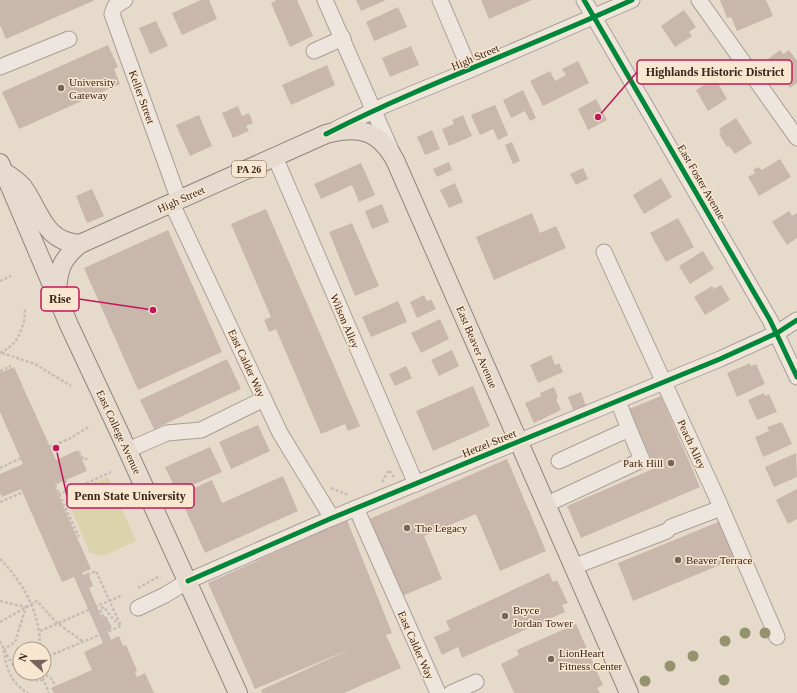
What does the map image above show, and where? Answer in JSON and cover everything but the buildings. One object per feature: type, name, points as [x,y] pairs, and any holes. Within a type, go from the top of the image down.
[{"type":"main road","name":"High Street","points":[[80,244],[326,134],[344,130],[367,132],[385,145],[396,160]]},
{"type":"main road","name":"East Beaver Avenue","points":[[396,160],[545,504],[629,693]]},
{"type":"main road","name":"East College Avenue","points":[[1,166],[23,186],[44,225],[54,236],[64,241],[80,244]]},
{"type":"main road","name":"East College Avenue","points":[[1,166],[56,296],[128,450],[238,693]]},
{"type":"main road","points":[[56,296],[60,271],[64,260],[80,244]]},
{"type":"street","name":"East Beaver Avenue","points":[[325,0],[396,160]]},
{"type":"street","points":[[440,0],[470,70]]},
{"type":"street","name":"East Foster Avenue","points":[[584,0],[777,333],[797,377]]},
{"type":"street","name":"High Street","points":[[326,134],[374,109],[470,70],[632,0]]},
{"type":"street","points":[[699,0],[797,138]]},
{"type":"street","name":"Keller Street","points":[[120,1],[113,8],[112,14],[175,202]]},
{"type":"street","points":[[314,51],[343,38]]},
{"type":"street","points":[[0,67],[69,39]]},
{"type":"street","name":"Wilson Alley","points":[[275,157],[416,484]]},
{"type":"street","name":"East Calder Way","points":[[175,202],[280,432],[332,518]]},
{"type":"street","name":"Peach Alley","points":[[604,252],[778,637]]},
{"type":"street","name":"Hetzel Street","points":[[138,608],[165,595],[188,581],[332,518],[354,503],[416,484],[664,382],[777,333],[797,320]]},
{"type":"street","points":[[128,450],[167,433],[201,430],[264,399]]},
{"type":"street","points":[[545,504],[642,460],[618,401]]},
{"type":"street","points":[[559,461],[629,429]]},
{"type":"street","name":"East Calder Way","points":[[354,503],[438,693]]},
{"type":"street","points":[[573,567],[721,508]]},
{"type":"street","points":[[451,693],[476,682]]},
{"type":"path","points":[[0,281],[11,276]]},
{"type":"path","points":[[1,353],[15,342],[20,335],[24,326],[26,308]]},
{"type":"path","points":[[1,353],[35,364],[71,386]]},
{"type":"path","points":[[0,372],[11,366]]},
{"type":"path","points":[[50,447],[69,439],[90,426]]},
{"type":"path","points":[[79,452],[84,460],[88,458]]},
{"type":"path","points":[[0,468],[21,458]]},
{"type":"path","points":[[380,486],[389,470],[395,479]]},
{"type":"path","points":[[58,494],[111,472]]},
{"type":"path","points":[[65,480],[70,490]]},
{"type":"path","points":[[55,485],[78,537]]},
{"type":"path","points":[[333,493],[331,488],[354,503]]},
{"type":"path","points":[[0,502],[9,496],[23,492]]},
{"type":"path","points":[[0,559],[16,578],[31,604],[40,631],[40,641]]},
{"type":"path","points":[[107,641],[79,576],[96,571],[120,625]]},
{"type":"path","points":[[138,588],[158,576]]},
{"type":"path","points":[[40,631],[123,594]]},
{"type":"path","points":[[0,601],[26,607]]},
{"type":"path","points":[[0,622],[37,601],[57,623],[83,642]]},
{"type":"path","points":[[0,649],[15,642],[26,607]]},
{"type":"path","points":[[109,630],[100,609],[104,607],[112,619],[120,625]]},
{"type":"path","points":[[52,655],[120,625]]},
{"type":"path","points":[[0,641],[12,665]]},
{"type":"path","points":[[4,648],[6,661],[11,676],[16,684],[28,693]]},
{"type":"path","points":[[52,680],[56,686]]},
{"type":"path","points":[[43,681],[49,693]]},
{"type":"shaded area","points":[[108,477],[136,541],[103,556],[90,553],[65,495]]},
{"type":"cycle path","points":[[584,0],[770,320],[797,377]]},
{"type":"cycle path","points":[[326,134],[401,98],[556,34],[632,0]]},
{"type":"cycle path","points":[[188,581],[332,518],[720,359],[777,333],[797,320]]},
{"type":"place","name":"University Gateway","points":[[61,88]]},
{"type":"place","name":"Highlands Historic District","points":[[598,117]]},
{"type":"place","name":"Rise","points":[[153,310]]},
{"type":"place","name":"Penn State University","points":[[56,448]]},
{"type":"place","name":"Park Hill","points":[[671,463]]},
{"type":"place","name":"The Legacy","points":[[407,528]]},
{"type":"place","name":"Beaver Terrace","points":[[678,560]]},
{"type":"place","name":"Bryce Jordan Tower","points":[[505,616]]},
{"type":"place","name":"LionHeart Fitness Center","points":[[551,659]]}]
